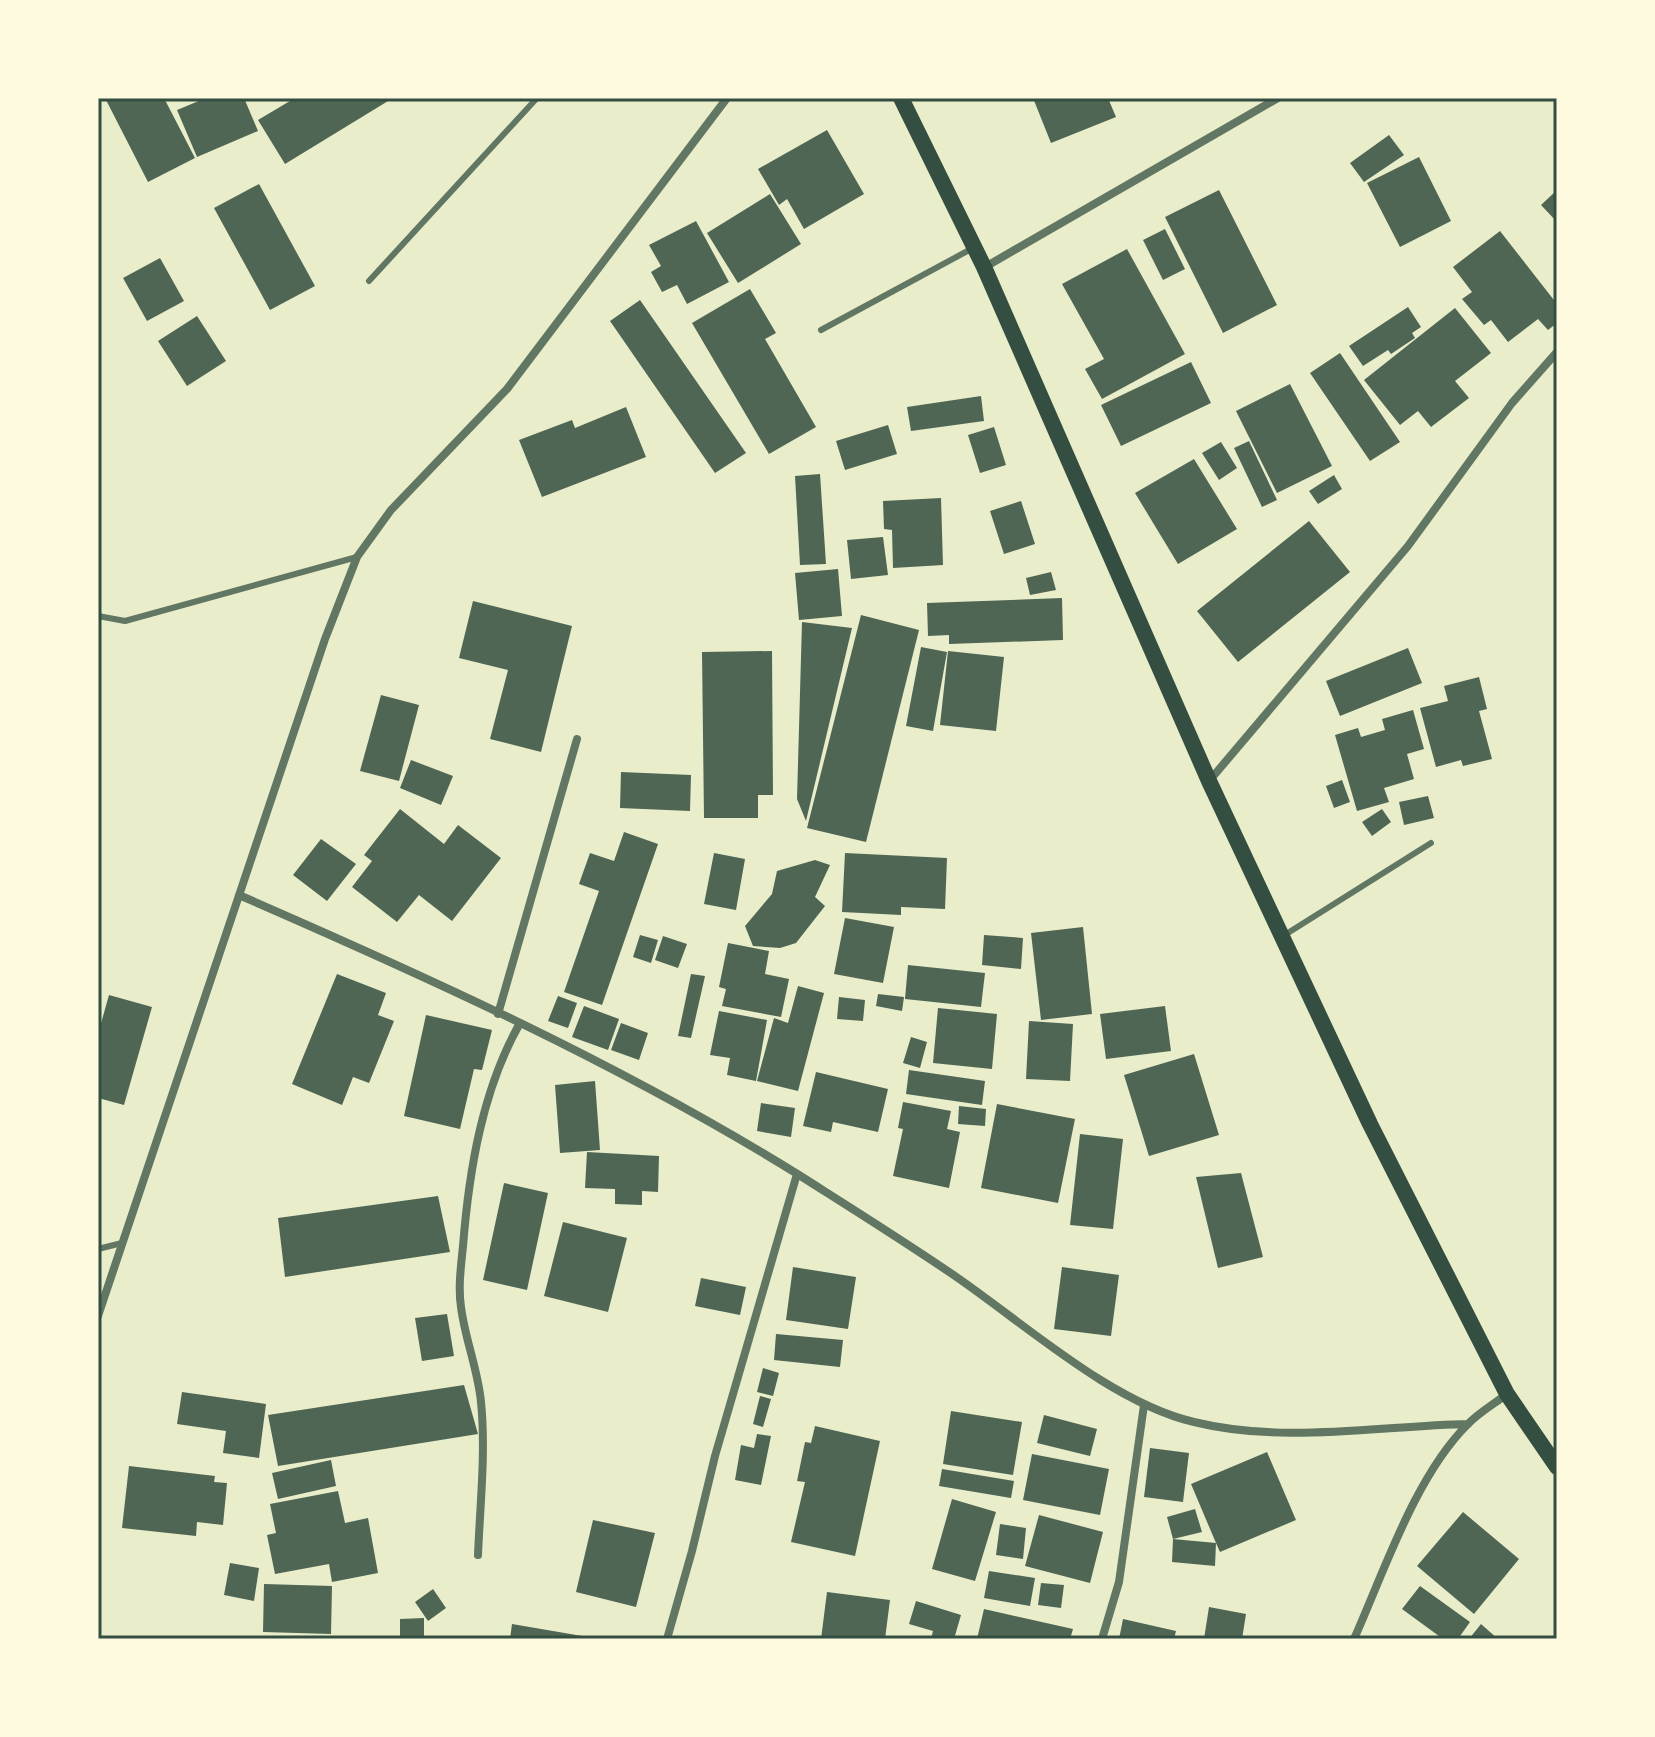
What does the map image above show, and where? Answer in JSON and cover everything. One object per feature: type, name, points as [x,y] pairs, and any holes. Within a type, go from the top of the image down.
[{"type":"main road","points":[[901,98],[975,247],[1209,781],[1370,1124],[1507,1394],[1557,1467]]},
{"type":"street","points":[[98,1316],[325,639],[357,557],[391,510],[507,389],[727,98]]},
{"type":"street","points":[[984,267],[1278,98]]},
{"type":"street","points":[[1209,781],[1408,546],[1512,403],[1557,352]]},
{"type":"street","points":[[498,1014],[577,739]]},
{"type":"street","points":[[239,895],[520,1023],[646,1088],[797,1174],[952,1274],[1096,1377],[1144,1405],[1192,1422],[1233,1430],[1286,1434],[1403,1425],[1468,1424]]},
{"type":"street","points":[[478,1555],[481,1403],[461,1306],[465,1216],[480,1132],[497,1071],[520,1023]]},
{"type":"street","points":[[667,1639],[715,1456],[797,1174]]},
{"type":"street","points":[[1354,1639],[1414,1503],[1438,1460],[1468,1424],[1507,1394]]},
{"type":"street","points":[[1102,1639],[1119,1582],[1144,1405]]},
{"type":"lane","points":[[369,281],[537,98]]},
{"type":"lane","points":[[821,330],[975,247]]},
{"type":"lane","points":[[98,616],[125,621],[357,557]]},
{"type":"lane","points":[[1283,936],[1431,843]]},
{"type":"lane","points":[[98,1249],[122,1243]]},
{"type":"building","points":[[105,98],[164,98],[195,158],[148,182]]},
{"type":"building","points":[[206,98],[244,98],[258,131],[197,157],[177,110]]},
{"type":"building","points":[[295,98],[393,98],[285,164],[258,120]]},
{"type":"building","points":[[1033,98],[1108,98],[1116,117],[1051,143]]},
{"type":"building","points":[[827,130],[864,194],[804,229],[787,199],[779,205],[758,169]]},
{"type":"building","points":[[1389,135],[1404,155],[1364,182],[1350,163]]},
{"type":"building","points":[[1419,157],[1451,221],[1400,247],[1367,183]]},
{"type":"building","points":[[259,184],[315,286],[270,310],[214,208]]},
{"type":"building","points":[[1219,190],[1277,305],[1223,333],[1165,217]]},
{"type":"building","points":[[1557,190],[1557,222],[1541,205]]},
{"type":"building","points":[[770,194],[801,244],[738,283],[707,233]]},
{"type":"building","points":[[696,221],[729,282],[687,304],[677,285],[662,292],[651,272],[661,266],[649,245]]},
{"type":"building","points":[[1165,229],[1185,269],[1163,280],[1143,240]]},
{"type":"building","points":[[1500,231],[1557,304],[1557,323],[1548,330],[1538,319],[1508,342],[1491,320],[1484,325],[1462,299],[1472,292],[1453,267]]},
{"type":"building","points":[[1127,249],[1185,354],[1102,399],[1085,369],[1104,359],[1062,284]]},
{"type":"building","points":[[160,258],[184,301],[147,321],[123,278]]},
{"type":"building","points":[[750,289],[776,333],[765,339],[816,427],[769,454],[692,323]]},
{"type":"building","points":[[640,300],[746,453],[715,473],[610,321]]},
{"type":"building","points":[[1408,307],[1421,327],[1412,333],[1415,338],[1391,354],[1388,350],[1363,366],[1349,346]]},
{"type":"building","points":[[1455,308],[1491,353],[1455,381],[1469,398],[1431,427],[1418,411],[1400,425],[1364,380]]},
{"type":"building","points":[[197,316],[226,361],[187,386],[158,341]]},
{"type":"building","points":[[1340,353],[1400,442],[1370,461],[1310,373]]},
{"type":"building","points":[[1191,362],[1211,403],[1121,446],[1101,405]]},
{"type":"building","points":[[1290,384],[1332,466],[1277,493],[1236,411]]},
{"type":"building","points":[[981,396],[984,421],[911,431],[907,407]]},
{"type":"building","points":[[626,407],[646,457],[542,497],[519,440],[572,420],[575,428]]},
{"type":"building","points":[[888,425],[897,454],[845,470],[836,441]]},
{"type":"building","points":[[994,427],[1006,465],[980,473],[968,435]]},
{"type":"building","points":[[1249,441],[1277,500],[1262,507],[1234,448]]},
{"type":"building","points":[[1221,442],[1237,468],[1219,480],[1202,453]]},
{"type":"building","points":[[1194,459],[1237,529],[1178,564],[1135,493]]},
{"type":"building","points":[[820,474],[826,564],[800,565],[795,476]]},
{"type":"building","points":[[1334,475],[1342,489],[1318,504],[1309,491]]},
{"type":"building","points":[[941,498],[943,565],[893,568],[892,530],[884,529],[883,501]]},
{"type":"building","points":[[1021,501],[1035,544],[1004,554],[990,511]]},
{"type":"building","points":[[1309,521],[1350,572],[1238,662],[1197,611]]},
{"type":"building","points":[[883,537],[888,575],[851,579],[847,540]]},
{"type":"building","points":[[838,569],[842,616],[799,620],[795,573]]},
{"type":"building","points":[[1051,572],[1056,590],[1030,595],[1026,578]]},
{"type":"building","points":[[1062,598],[1063,640],[949,644],[949,635],[928,636],[927,603]]},
{"type":"building","points":[[473,601],[572,626],[541,752],[490,739],[508,670],[459,658]]},
{"type":"building","points":[[861,615],[919,630],[866,842],[807,828]]},
{"type":"building","points":[[802,622],[852,628],[806,821],[797,799]]},
{"type":"building","points":[[921,647],[947,652],[933,731],[906,726]]},
{"type":"building","points":[[1408,648],[1422,683],[1340,716],[1326,681]]},
{"type":"building","points":[[772,651],[773,795],[758,795],[758,818],[704,818],[702,652]]},
{"type":"building","points":[[948,651],[1004,657],[996,731],[940,725]]},
{"type":"building","points":[[1479,677],[1487,709],[1479,711],[1492,759],[1463,766],[1461,760],[1436,767],[1420,708],[1448,701],[1444,686]]},
{"type":"building","points":[[381,695],[419,705],[399,781],[360,771]]},
{"type":"building","points":[[1413,710],[1424,749],[1407,754],[1414,779],[1384,788],[1389,802],[1357,811],[1335,735],[1358,728],[1361,737],[1385,730],[1382,719]]},
{"type":"building","points":[[411,760],[453,776],[441,805],[400,788]]},
{"type":"building","points":[[621,772],[691,775],[690,811],[620,808]]},
{"type":"building","points":[[1342,780],[1350,802],[1334,808],[1326,786]]},
{"type":"building","points":[[1428,796],[1434,818],[1404,825],[1399,802]]},
{"type":"building","points":[[400,809],[444,844],[458,825],[501,858],[452,921],[419,895],[397,922],[352,887],[372,861],[364,855]]},
{"type":"building","points":[[1382,809],[1391,822],[1372,836],[1362,822]]},
{"type":"building","points":[[624,832],[658,844],[602,1005],[564,992],[599,891],[579,884],[590,853],[614,861]]},
{"type":"building","points":[[321,839],[356,864],[327,901],[293,875]]},
{"type":"building","points":[[714,853],[745,859],[736,910],[704,904]]},
{"type":"building","points":[[845,853],[947,858],[945,909],[901,907],[901,915],[842,912]]},
{"type":"building","points":[[815,860],[830,865],[815,897],[825,906],[796,943],[780,948],[753,946],[745,926],[772,894],[777,871]]},
{"type":"building","points":[[845,918],[894,927],[883,983],[834,974]]},
{"type":"building","points":[[1083,927],[1092,1014],[1041,1020],[1031,933]]},
{"type":"building","points":[[640,935],[658,940],[651,963],[633,957]]},
{"type":"building","points":[[984,935],[1023,938],[1021,969],[982,965]]},
{"type":"building","points":[[663,936],[687,944],[678,968],[655,960]]},
{"type":"building","points":[[728,943],[769,951],[765,974],[789,979],[781,1017],[722,1006],[726,989],[719,987]]},
{"type":"building","points":[[908,965],[985,973],[981,1007],[905,999]]},
{"type":"building","points":[[337,974],[386,993],[378,1015],[394,1021],[369,1083],[353,1077],[342,1105],[292,1084]]},
{"type":"building","points":[[691,974],[705,976],[691,1038],[678,1036]]},
{"type":"building","points":[[798,986],[824,993],[798,1091],[757,1081],[774,1018],[788,1023]]},
{"type":"building","points":[[878,994],[904,997],[902,1011],[876,1006]]},
{"type":"building","points":[[109,995],[152,1007],[124,1105],[98,1098],[98,1034]]},
{"type":"building","points":[[558,996],[577,1003],[568,1028],[548,1021]]},
{"type":"building","points":[[839,997],[865,1000],[863,1021],[837,1019]]},
{"type":"building","points":[[584,1006],[619,1019],[608,1050],[572,1037]]},
{"type":"building","points":[[1165,1006],[1171,1051],[1106,1059],[1100,1014]]},
{"type":"building","points":[[938,1008],[997,1014],[992,1069],[933,1063]]},
{"type":"building","points":[[719,1011],[767,1020],[756,1081],[727,1075],[730,1058],[710,1055]]},
{"type":"building","points":[[426,1015],[492,1030],[482,1070],[474,1069],[460,1129],[404,1116]]},
{"type":"building","points":[[1029,1021],[1073,1024],[1070,1081],[1026,1079]]},
{"type":"building","points":[[621,1023],[648,1033],[639,1060],[611,1050]]},
{"type":"building","points":[[911,1037],[927,1042],[920,1068],[903,1063]]},
{"type":"building","points":[[1194,1054],[1219,1135],[1149,1156],[1124,1075]]},
{"type":"building","points":[[909,1070],[985,1081],[982,1105],[906,1094]]},
{"type":"building","points":[[816,1072],[888,1089],[878,1132],[833,1122],[831,1132],[803,1126]]},
{"type":"building","points":[[595,1081],[600,1150],[560,1153],[555,1085]]},
{"type":"building","points":[[903,1102],[951,1111],[947,1129],[960,1132],[949,1188],[893,1176],[903,1129],[898,1128]]},
{"type":"building","points":[[761,1103],[795,1108],[791,1137],[757,1131]]},
{"type":"building","points":[[997,1104],[1075,1119],[1058,1203],[981,1188]]},
{"type":"building","points":[[959,1106],[986,1109],[985,1126],[958,1124]]},
{"type":"building","points":[[1080,1134],[1123,1139],[1113,1229],[1070,1225]]},
{"type":"building","points":[[587,1152],[659,1156],[658,1192],[642,1191],[642,1205],[615,1204],[615,1189],[585,1188]]},
{"type":"building","points":[[1241,1173],[1263,1257],[1218,1268],[1196,1177]]},
{"type":"building","points":[[504,1183],[548,1193],[527,1290],[483,1280]]},
{"type":"building","points":[[438,1196],[450,1252],[285,1277],[278,1218]]},
{"type":"building","points":[[563,1222],[627,1238],[608,1312],[544,1296]]},
{"type":"building","points":[[793,1267],[856,1277],[848,1329],[786,1320]]},
{"type":"building","points":[[1062,1267],[1119,1275],[1111,1336],[1054,1329]]},
{"type":"building","points":[[701,1278],[746,1287],[740,1315],[695,1306]]},
{"type":"building","points":[[447,1314],[454,1356],[422,1361],[415,1318]]},
{"type":"building","points":[[776,1334],[843,1340],[840,1367],[774,1360]]},
{"type":"building","points":[[763,1368],[779,1373],[773,1396],[757,1392]]},
{"type":"building","points":[[464,1385],[478,1434],[278,1466],[268,1415]]},
{"type":"building","points":[[182,1392],[266,1404],[259,1458],[223,1453],[226,1431],[177,1424]]},
{"type":"building","points":[[760,1396],[771,1399],[763,1427],[753,1424]]},
{"type":"building","points":[[951,1411],[1022,1422],[1013,1475],[943,1464]]},
{"type":"building","points":[[1044,1415],[1097,1429],[1090,1456],[1037,1443]]},
{"type":"building","points":[[815,1426],[880,1441],[855,1556],[791,1542],[805,1482],[797,1481],[805,1442],[811,1443]]},
{"type":"building","points":[[757,1434],[771,1436],[761,1485],[735,1480],[741,1445],[754,1448]]},
{"type":"building","points":[[1150,1448],[1189,1453],[1183,1502],[1144,1497]]},
{"type":"building","points":[[1267,1452],[1296,1520],[1220,1552],[1191,1484]]},
{"type":"building","points":[[1032,1454],[1109,1469],[1100,1515],[1023,1500]]},
{"type":"building","points":[[331,1460],[336,1486],[278,1499],[272,1473]]},
{"type":"building","points":[[129,1466],[215,1476],[214,1482],[227,1483],[223,1525],[197,1522],[196,1536],[122,1528]]},
{"type":"building","points":[[942,1469],[1014,1481],[1011,1498],[939,1486]]},
{"type":"building","points":[[338,1491],[345,1523],[368,1518],[378,1573],[332,1582],[329,1564],[275,1574],[267,1535],[276,1533],[270,1504]]},
{"type":"building","points":[[952,1499],[996,1512],[975,1581],[932,1569]]},
{"type":"building","points":[[1195,1509],[1202,1532],[1173,1539],[1167,1517]]},
{"type":"building","points":[[1463,1512],[1519,1559],[1474,1614],[1417,1566]]},
{"type":"building","points":[[1039,1515],[1103,1532],[1090,1583],[1025,1566]]},
{"type":"building","points":[[593,1520],[655,1533],[636,1607],[576,1592]]},
{"type":"building","points":[[1000,1524],[1026,1528],[1023,1559],[996,1555]]},
{"type":"building","points":[[1173,1539],[1216,1543],[1215,1566],[1172,1562]]},
{"type":"building","points":[[230,1563],[259,1568],[254,1601],[224,1595]]},
{"type":"building","points":[[989,1571],[1035,1578],[1030,1606],[984,1598]]},
{"type":"building","points":[[1041,1583],[1064,1585],[1061,1608],[1038,1605]]},
{"type":"building","points":[[264,1584],[332,1586],[331,1634],[263,1632]]},
{"type":"building","points":[[1420,1586],[1470,1622],[1458,1639],[1443,1639],[1402,1609]]},
{"type":"building","points":[[433,1589],[446,1608],[428,1621],[415,1602]]},
{"type":"building","points":[[827,1592],[890,1600],[885,1639],[821,1639]]},
{"type":"building","points":[[916,1601],[961,1615],[954,1639],[931,1639],[933,1631],[909,1624]]},
{"type":"building","points":[[1209,1607],[1246,1614],[1242,1639],[1204,1639]]},
{"type":"building","points":[[984,1609],[1073,1629],[1070,1639],[977,1639]]},
{"type":"building","points":[[424,1618],[424,1639],[400,1639],[400,1619]]},
{"type":"building","points":[[1123,1619],[1176,1631],[1174,1639],[1119,1639]]},
{"type":"building","points":[[512,1624],[588,1637],[510,1639]]},
{"type":"building","points":[[1481,1624],[1498,1639],[1469,1639]]}]
